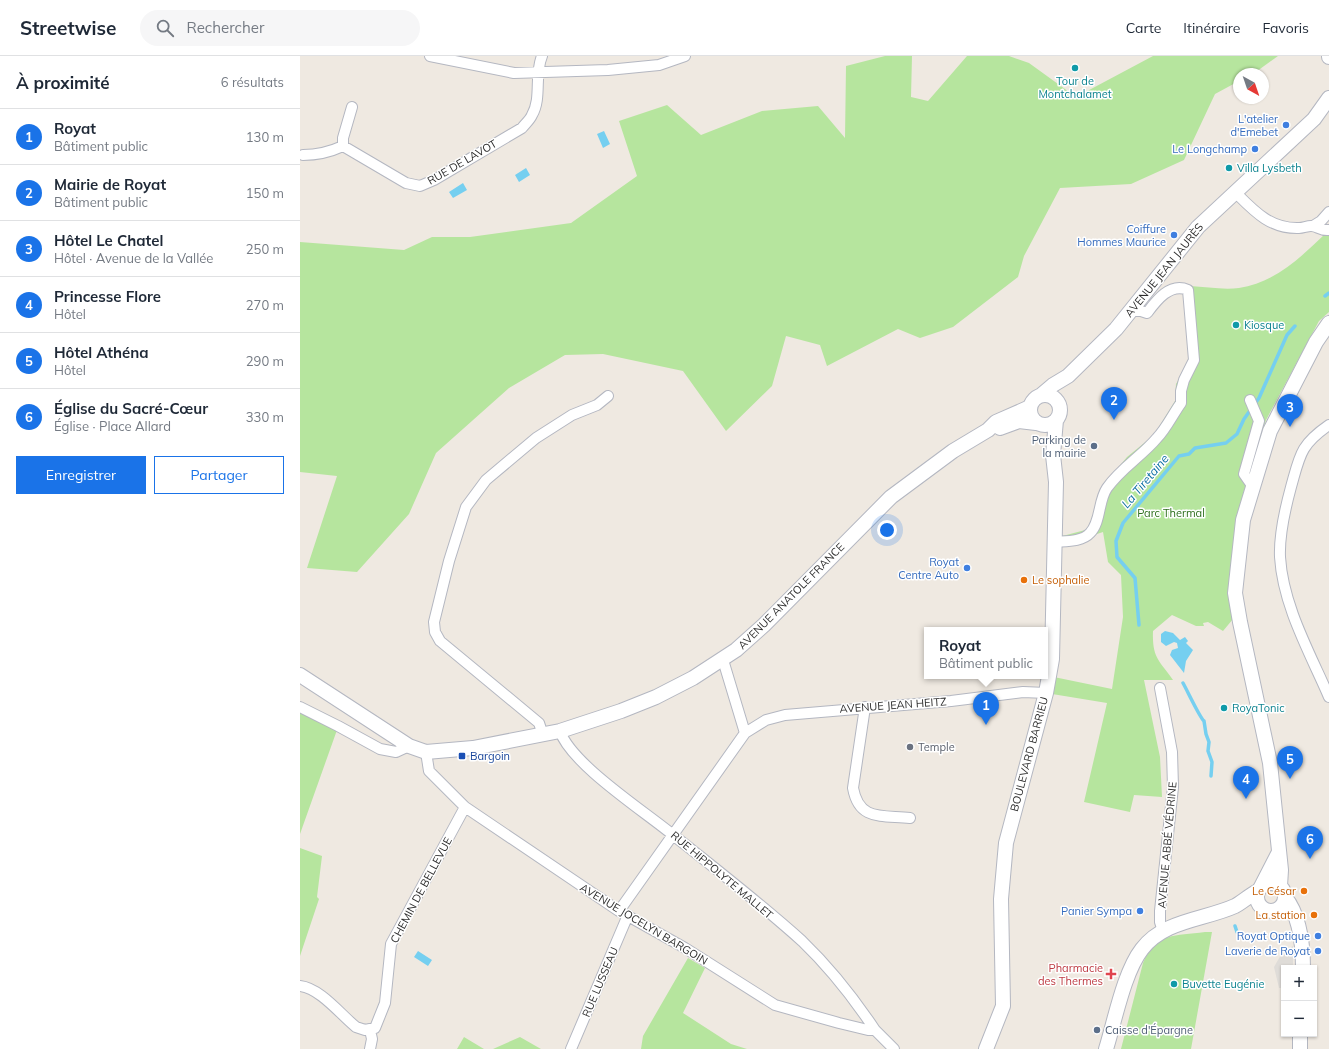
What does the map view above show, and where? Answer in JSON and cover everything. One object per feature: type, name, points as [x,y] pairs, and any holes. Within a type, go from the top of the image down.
[{"type":"main road","name":"AVENUE JEAN JAURÈS","points":[[1040,396],[1053,385],[1068,376],[1111,334],[1132,311],[1198,228],[1314,119],[1329,98]]},
{"type":"main road","points":[[1236,905],[1245,908],[1268,909],[1283,903],[1270,763],[1235,593],[1243,520],[1270,431],[1316,342],[1329,324]]},
{"type":"main road","name":"AVENUE JEAN JAURÈS","points":[[1059,405],[1068,376]]},
{"type":"main road","points":[[1040,396],[1050,396],[1059,405],[1060,412],[1056,420],[1052,423],[1039,424],[1031,416],[1030,407],[1033,400],[1040,396]]},
{"type":"main road","name":"AVENUE ANATOLE FRANCE","points":[[300,675],[409,746],[426,752],[473,748],[560,731],[621,711],[656,697],[693,678],[722,660],[764,625],[891,497],[953,451],[988,430],[1002,419],[1030,407]]},
{"type":"main road","name":"BOULEVARD BARRIEU","points":[[986,1049],[1003,1006],[1001,899],[1006,844],[1046,693],[1051,665],[1053,640],[1056,482],[1053,455],[1056,420]]},
{"type":"main road","name":"AVENUE ANATOLE FRANCE","points":[[988,430],[1019,421],[1039,424]]},
{"type":"main road","name":"BOULEVARD BARRIEU","points":[[1039,424],[1053,455]]},
{"type":"main road","points":[[1279,852],[1259,889],[1257,899],[1268,909],[1285,917],[1300,933]]},
{"type":"main road","points":[[1106,1049],[1132,965],[1142,947],[1163,931],[1236,905],[1245,897],[1271,883],[1282,892],[1293,908],[1300,933],[1303,965]]},
{"type":"main road","points":[[1300,1037],[1300,1049]]},
{"type":"street","points":[[430,56],[514,73],[608,70],[660,65],[685,56]]},
{"type":"street","name":"RUE DE LAVOT","points":[[343,146],[406,184],[420,186],[434,180],[522,128],[533,115],[537,99],[537,73],[542,56]]},
{"type":"street","points":[[301,156],[314,155],[343,146],[343,138],[352,107]]},
{"type":"street","points":[[1236,192],[1254,212],[1269,222],[1283,227],[1299,228],[1313,226],[1321,221],[1329,212]]},
{"type":"street","points":[[1313,226],[1321,231],[1329,230]]},
{"type":"street","points":[[1055,542],[1082,539],[1090,534],[1094,527],[1106,489],[1133,459],[1158,438],[1170,417],[1181,403],[1181,391],[1184,380],[1194,360],[1188,290],[1183,288],[1169,291],[1158,299],[1147,313],[1132,311]]},
{"type":"street","points":[[543,734],[539,722],[440,641],[435,632],[434,622],[449,561],[466,507],[486,480],[536,438],[572,415],[597,405],[608,396]]},
{"type":"street","points":[[1250,400],[1259,421],[1244,474],[1253,487]]},
{"type":"street","points":[[1329,424],[1316,434],[1302,449],[1287,500],[1281,535],[1280,557],[1293,614],[1329,697]]},
{"type":"street","points":[[722,660],[745,733]]},
{"type":"street","name":"AVENUE ABBÉ VÉDRINE","points":[[1160,688],[1172,752],[1173,787],[1160,910],[1160,922],[1163,931]]},
{"type":"street","name":"AVENUE JEAN HEITZ","points":[[624,913],[672,834],[745,733],[766,720],[785,715],[865,707],[951,701],[1023,692],[1046,693]]},
{"type":"street","points":[[865,707],[853,788],[855,801],[860,808],[868,814],[910,818]]},
{"type":"street","points":[[300,708],[338,726],[380,749],[396,752],[409,746]]},
{"type":"street","name":"RUE HIPPOLYTE MALLET","points":[[560,731],[569,749],[600,777],[672,834],[802,942],[864,1014],[875,1030]]},
{"type":"street","name":"AVENUE JOCELYN BARGOIN","points":[[426,752],[429,771],[465,808],[624,913],[685,948],[775,1005],[850,1026],[875,1030]]},
{"type":"street","name":"CHEMIN DE BELLEVUE","points":[[370,1030],[377,1024],[384,1003],[391,944],[465,808]]},
{"type":"street","name":"RUE LUSSEAU","points":[[571,1049],[624,913]]},
{"type":"street","points":[[300,986],[315,992],[356,1027],[370,1030],[372,1039],[370,1049]]},
{"type":"street","points":[[875,1030],[894,1049]]},
{"type":"green space","points":[[885,56],[912,56],[911,97],[928,101],[967,56],[1009,56],[1029,63],[1076,97],[1153,56],[1278,56],[1261,68],[1233,68],[1233,84],[1215,94],[1184,160],[1131,184],[1060,188],[1024,256],[1018,277],[953,327],[920,338],[898,329],[827,366],[820,345],[786,336],[772,386],[726,431],[683,371],[603,354],[565,355],[509,388],[436,453],[409,514],[357,572],[307,568],[337,476],[300,472],[300,242],[404,250],[432,237],[470,237],[571,223],[637,176],[619,121],[667,105],[701,135],[762,111],[818,106],[845,138],[846,66]]},
{"type":"green space","name":"Parc Thermal","points":[[1329,234],[1329,312],[1319,321],[1266,420],[1247,477],[1235,561],[1233,619],[1223,631],[1208,622],[1203,623],[1204,626],[1196,626],[1172,615],[1153,631],[1154,647],[1157,658],[1173,680],[1144,680],[1160,757],[1162,797],[1134,795],[1130,812],[1084,802],[1107,703],[1046,693],[1049,676],[1112,689],[1123,617],[1121,575],[1108,562],[1103,532],[1055,548],[1055,538],[1089,529],[1105,484],[1127,457],[1154,435],[1175,401],[1176,384],[1191,359],[1190,286],[1233,289],[1264,281],[1296,261],[1324,235]]},
{"type":"green space","points":[[300,712],[337,730],[300,834]]},
{"type":"green space","points":[[300,848],[322,856],[317,897],[319,899],[300,956]]},
{"type":"green space","points":[[1212,932],[1191,1049],[1121,1049],[1143,963],[1148,953],[1160,941],[1168,937]]},
{"type":"green space","points":[[688,958],[705,968],[683,1013],[731,1044],[747,1049],[641,1049],[643,1036]]},
{"type":"green space","points":[[464,1037],[484,1049],[457,1049]]},
{"type":"green space","points":[[520,1037],[541,1049],[493,1049]]},
{"type":"shaded area","points":[[1293,946],[1293,965],[1281,965],[1281,988],[1279,988],[1274,967],[1282,953]]},
{"type":"water","points":[[604,131],[610,144],[603,148],[597,134]]},
{"type":"water","points":[[526,168],[530,175],[519,182],[515,175]]},
{"type":"water","points":[[463,183],[467,190],[453,198],[449,192]]},
{"type":"water","points":[[1165,631],[1173,633],[1180,640],[1185,637],[1188,641],[1186,643],[1193,650],[1186,661],[1184,673],[1170,655],[1172,650],[1178,648],[1177,643],[1174,642],[1166,646],[1161,642],[1161,634]]},
{"type":"water","points":[[418,951],[432,960],[428,966],[414,957]]},
{"type":"waterway","name":"La Tiretaine","points":[[1325,296],[1329,293]]},
{"type":"waterway","name":"La Tiretaine","points":[[1139,625],[1135,578],[1117,557],[1116,541],[1123,523],[1179,456],[1189,454],[1195,448],[1226,443],[1237,434],[1244,419],[1259,398],[1287,335],[1295,326]]},
{"type":"waterway","name":"La Tiretaine","points":[[1183,683],[1204,721],[1209,742],[1208,751],[1212,762],[1211,776]]},
{"type":"waterway","name":"La Tiretaine","points":[[1235,926],[1237,932],[1241,935]]},
{"type":"place","name":"Tour de Montchalamet","points":[[1075,68]]},
{"type":"place","name":"L'atelier d'Emebet","points":[[1286,125]]},
{"type":"place","name":"Le Longchamp","points":[[1255,149]]},
{"type":"place","name":"Villa Lysbeth","points":[[1229,168]]},
{"type":"place","name":"Coiffure Hommes Maurice","points":[[1174,235]]},
{"type":"place","name":"Kiosque","points":[[1236,325]]},
{"type":"place","name":"Mairie de Royat","points":[[1114,420]]},
{"type":"place","name":"Hôtel Le Chatel","points":[[1290,427]]},
{"type":"place","name":"Parking de la mairie","points":[[1094,446]]},
{"type":"place","name":"Royat Centre Auto","points":[[967,568]]},
{"type":"place","name":"Le sophalie","points":[[1024,580]]},
{"type":"place","name":"RoyaTonic","points":[[1224,708]]},
{"type":"place","name":"Royat","points":[[986,725]]},
{"type":"place","name":"Temple","points":[[910,747]]},
{"type":"place","name":"Bargoin","points":[[462,756]]},
{"type":"place","name":"Hôtel Athéna","points":[[1290,779]]},
{"type":"place","name":"Princesse Flore","points":[[1246,799]]},
{"type":"place","name":"Église du Sacré-Cœur","points":[[1310,859]]},
{"type":"place","name":"Le César","points":[[1304,891]]},
{"type":"place","name":"Panier Sympa","points":[[1140,911]]},
{"type":"place","name":"La station","points":[[1314,915]]},
{"type":"place","name":"Royat Optique","points":[[1318,936]]},
{"type":"place","name":"Laverie de Royat","points":[[1318,951]]},
{"type":"place","name":"Pharmacie des Thermes","points":[[1111,974]]},
{"type":"place","name":"Buvette Eugénie","points":[[1174,984]]},
{"type":"place","name":"Caisse d'Épargne","points":[[1097,1030]]}]
